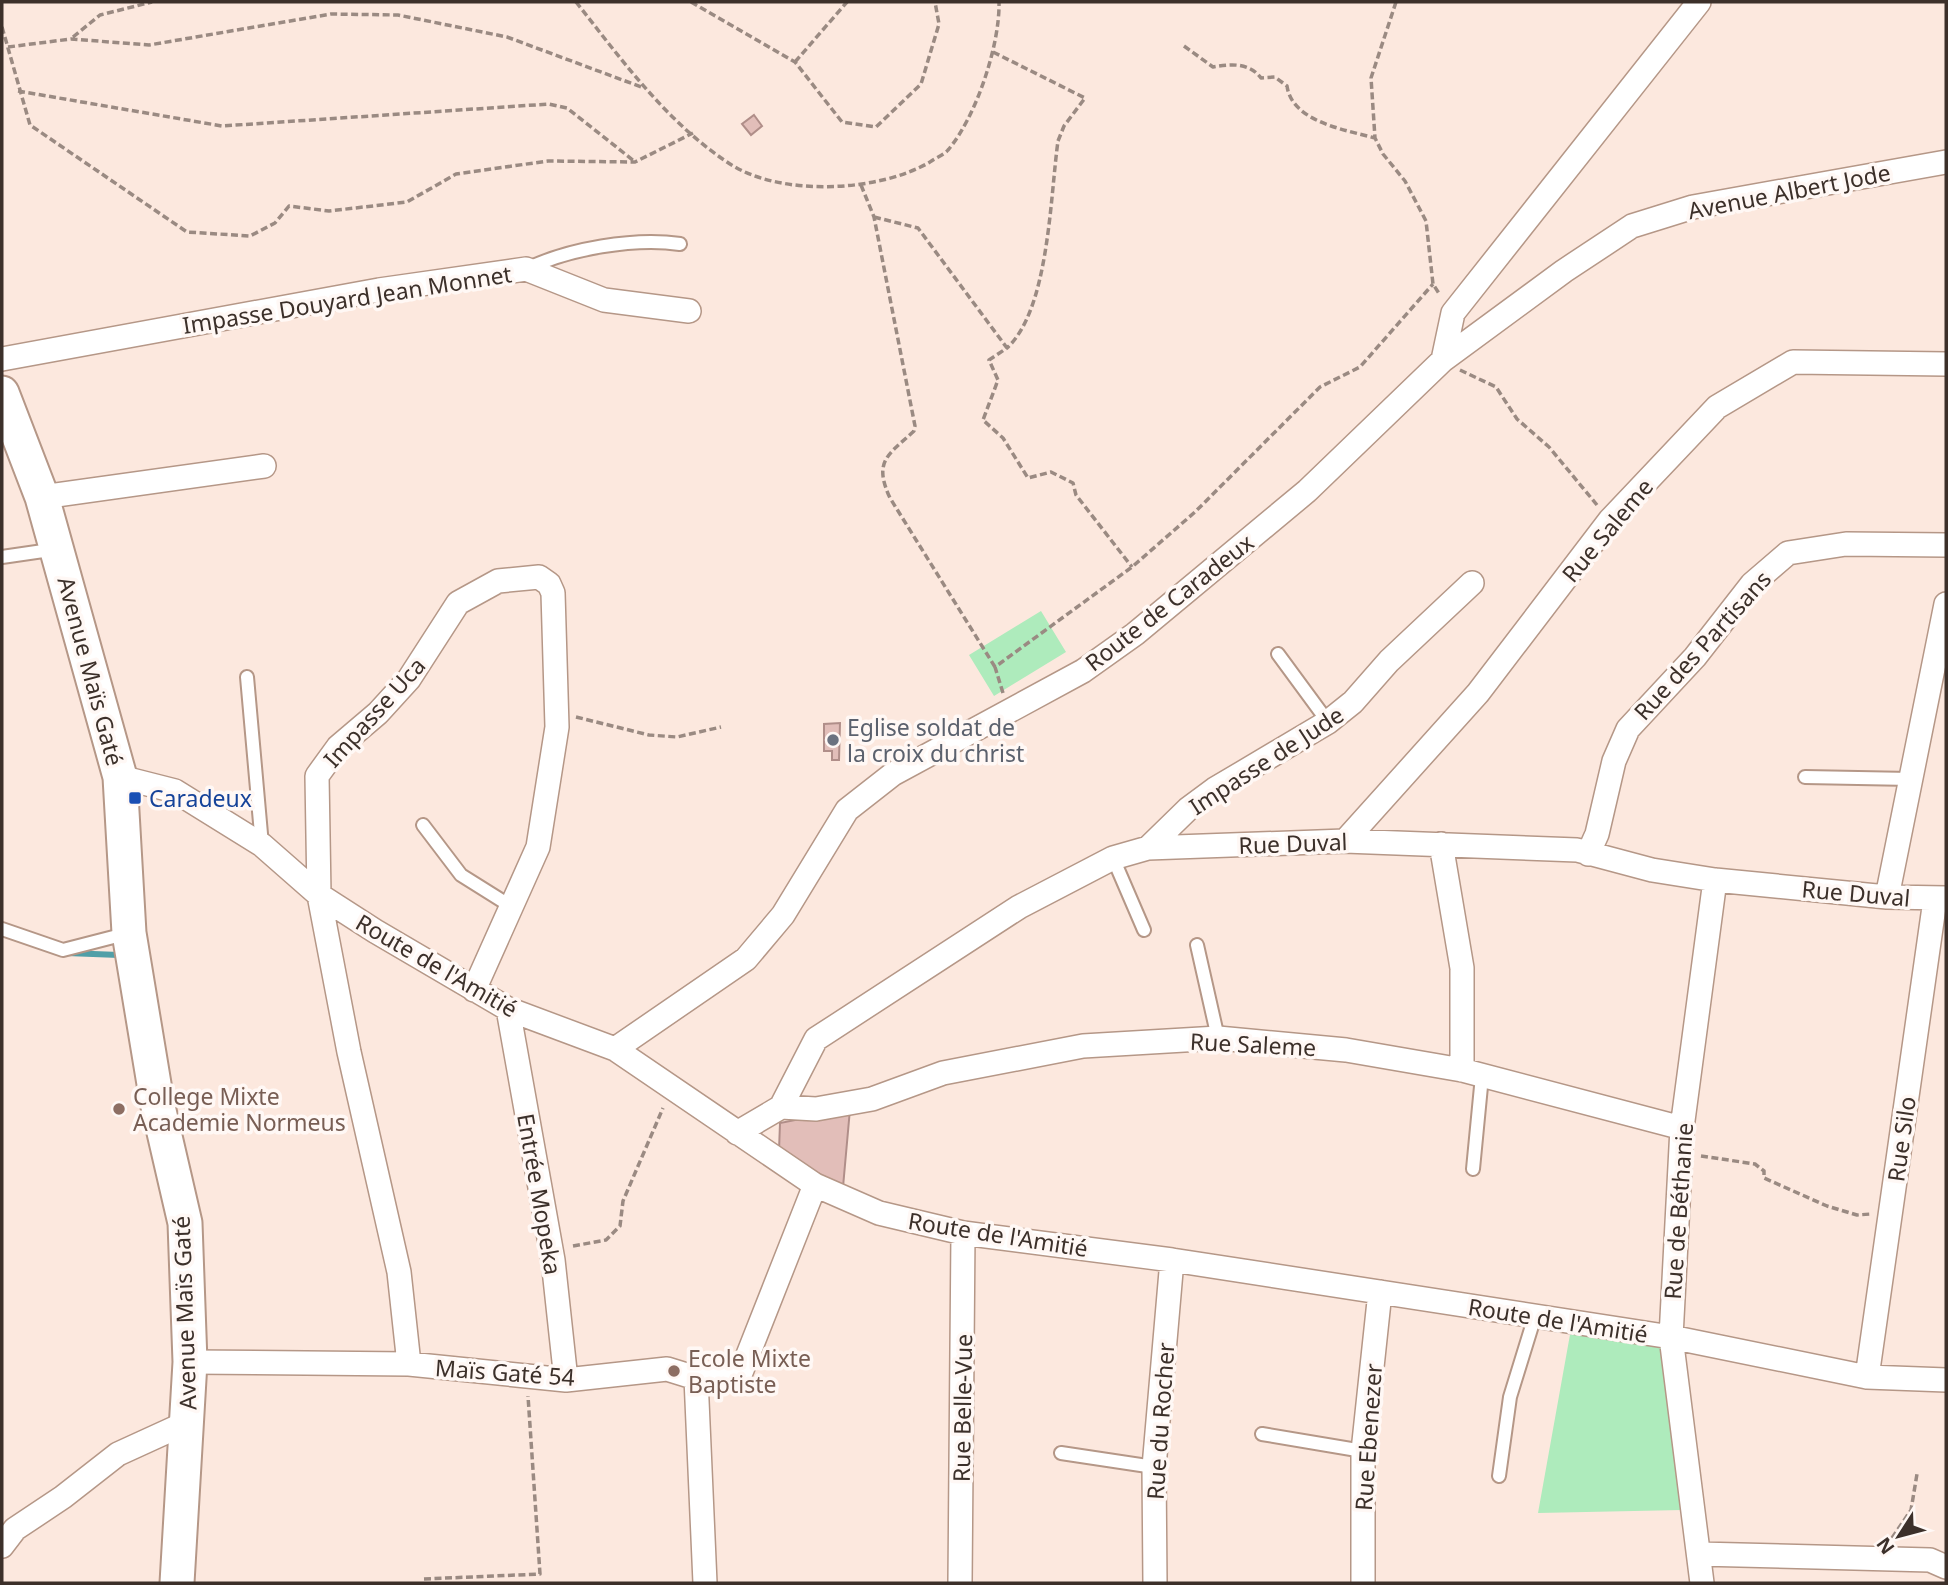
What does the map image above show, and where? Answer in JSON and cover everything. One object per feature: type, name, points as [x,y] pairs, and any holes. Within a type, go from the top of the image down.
[{"type":"street","points":[[1443,360],[1453,313],[1699,2]]},
{"type":"street","name":"Avenue Albert Jode","points":[[1632,226],[1693,207],[1946,162]]},
{"type":"street","name":"Route de Caradeux","points":[[615,1049],[746,959],[783,915],[847,810],[893,774],[1083,671],[1135,634],[1307,491],[1443,360],[1632,226]]},
{"type":"street","name":"Impasse Douyard Jean Monnet","points":[[2,359],[379,290],[526,269],[604,300],[689,311]]},
{"type":"street","name":"Rue Saleme","points":[[1345,841],[1478,693],[1610,520],[1717,407],[1793,362],[1946,364]]},
{"type":"street","name":"Avenue Maïs Gaté","points":[[2,393],[42,497],[120,777],[129,933],[157,1102],[185,1223],[190,1362],[177,1583]]},
{"type":"street","points":[[42,497],[264,466]]},
{"type":"street","name":"Rue des Partisans","points":[[1588,853],[1597,834],[1614,761],[1628,729],[1695,657],[1752,584],[1788,553],[1846,544],[1946,545]]},
{"type":"street","name":"Impasse Uca","points":[[319,895],[317,776],[338,747],[378,713],[409,679],[458,603],[498,581],[539,577],[549,583],[553,593],[557,712]]},
{"type":"street","name":"Impasse de Jude","points":[[1148,848],[1188,809],[1215,789],[1328,722],[1353,702],[1389,660],[1472,583]]},
{"type":"street","points":[[1887,897],[1946,604]]},
{"type":"street","points":[[474,990],[538,847],[557,712]]},
{"type":"street","name":"Route de l'Amitié","points":[[120,777],[175,792],[262,845],[319,895],[474,990],[508,1009],[615,1049],[671,1090],[815,1185],[879,1213],[963,1233],[1172,1260],[1671,1337],[1867,1377],[1946,1380]]},
{"type":"street","name":"Rue Duval","points":[[781,1107],[816,1039],[1018,906],[1113,858],[1148,848],[1345,841],[1577,850],[1651,870],[1715,880],[1887,897],[1941,899]]},
{"type":"street","points":[[1441,845],[1462,968],[1472,1073]]},
{"type":"street","name":"Rue de Béthanie","points":[[1702,1583],[1671,1337],[1681,1137],[1715,880]]},
{"type":"street","points":[[319,895],[349,1052],[399,1272],[408,1364]]},
{"type":"street","name":"Rue Silo","points":[[1867,1377],[1941,899]]},
{"type":"street","name":"Entrée Mopeka","points":[[508,1009],[546,1220],[566,1380]]},
{"type":"street","name":"Rue Saleme","points":[[781,1107],[816,1109],[872,1099],[943,1073],[1083,1046],[1219,1038],[1346,1050],[1472,1073],[1681,1137]]},
{"type":"street","points":[[737,1133],[781,1107]]},
{"type":"street","name":"Maïs Gaté 54","points":[[190,1362],[408,1364],[566,1380],[667,1369],[696,1378],[740,1375],[815,1185]]},
{"type":"street","name":"Rue Belle-Vue","points":[[960,1583],[963,1233]]},
{"type":"street","name":"Rue du Rocher","points":[[1155,1583],[1154,1467],[1172,1260]]},
{"type":"street","name":"Rue Ebenezer","points":[[1363,1583],[1363,1451],[1381,1292]]},
{"type":"street","points":[[696,1378],[705,1583]]},
{"type":"street","points":[[2,1546],[15,1530],[64,1497],[118,1454],[188,1422]]},
{"type":"street","points":[[1699,1554],[1930,1560],[1946,1567]]},
{"type":"lane","points":[[526,269],[553,256],[656,240],[680,244]]},
{"type":"lane","points":[[2,558],[57,549]]},
{"type":"lane","points":[[1278,653],[1328,722]]},
{"type":"lane","points":[[247,677],[262,845]]},
{"type":"lane","points":[[1805,776],[1911,779]]},
{"type":"lane","points":[[423,825],[461,875],[512,907]]},
{"type":"lane","points":[[1113,858],[1144,930]]},
{"type":"lane","points":[[2,929],[62,950],[129,933]]},
{"type":"lane","points":[[1197,945],[1219,1038]]},
{"type":"lane","points":[[1472,1073],[1473,1169]]},
{"type":"lane","points":[[1499,1476],[1510,1396],[1535,1316]]},
{"type":"lane","points":[[1262,1434],[1363,1451]]},
{"type":"lane","points":[[1061,1453],[1154,1467]]},
{"type":"path","points":[[71,39],[100,15],[152,2]]},
{"type":"path","points":[[576,2],[644,88],[730,164],[755,176],[810,186],[861,185],[915,171],[947,152],[982,90],[1000,27],[999,2]]},
{"type":"path","points":[[691,2],[795,62],[842,122],[876,127],[921,84],[939,24],[935,2]]},
{"type":"path","points":[[795,62],[848,2]]},
{"type":"path","points":[[1396,2],[1371,78],[1375,138],[1405,181],[1426,221],[1433,284],[1453,313]]},
{"type":"path","points":[[8,47],[71,39],[149,45],[331,15],[398,15],[507,37],[644,88]]},
{"type":"path","points":[[2,27],[30,125],[187,232],[250,236],[275,223],[289,206],[329,211],[407,202],[456,174],[548,161],[635,162],[693,134]]},
{"type":"path","points":[[1184,46],[1213,67],[1235,64],[1255,69],[1261,78],[1275,77],[1287,86],[1289,95],[1298,108],[1325,123],[1375,138]]},
{"type":"path","points":[[993,52],[1085,98],[1064,126],[1058,141],[1038,293],[1021,335],[989,360],[998,380],[983,420],[1003,438],[1028,478],[1051,472],[1073,483],[1076,495],[1132,567]]},
{"type":"path","points":[[19,91],[222,126],[549,104],[567,108],[635,162]]},
{"type":"path","points":[[861,185],[874,218],[915,426],[914,431],[888,455],[882,465],[881,479],[890,498],[995,667],[1008,712]]},
{"type":"path","points":[[874,218],[918,228],[1007,348]]},
{"type":"path","points":[[995,667],[1132,567],[1195,512],[1320,387],[1360,368],[1433,284]]},
{"type":"path","points":[[1443,360],[1496,387],[1517,419],[1549,447],[1610,520]]},
{"type":"path","points":[[557,712],[649,735],[677,737],[720,727]]},
{"type":"path","points":[[546,1220],[575,1248],[606,1240],[620,1226],[623,1201],[671,1090]]},
{"type":"path","points":[[1681,1137],[1703,1157],[1755,1164],[1764,1171],[1764,1178],[1802,1197],[1857,1215],[1868,1213],[1889,1222]]},
{"type":"path","points":[[424,1579],[540,1574],[526,1376]]},
{"type":"path","points":[[1865,1557],[1896,1535],[1911,1510],[1917,1474]]},
{"type":"green space","points":[[1041,611],[1066,652],[994,696],[969,655]]},
{"type":"green space","points":[[1571,1329],[1667,1348],[1682,1510],[1538,1513]]},
{"type":"building","points":[[754,115],[762,126],[751,135],[742,124]]},
{"type":"building","points":[[840,723],[839,760],[832,760],[832,751],[824,751],[824,724]]},
{"type":"building","points":[[850,1109],[843,1187],[779,1151],[780,1123]]},
{"type":"waterway","points":[[67,953],[119,955],[121,958]]},
{"type":"place","name":"Eglise soldat de la croix du christ","points":[[833,740]]},
{"type":"place","name":"Caradeux","points":[[135,798]]},
{"type":"place","name":"College Mixte Academie Normeus","points":[[119,1109]]},
{"type":"place","name":"Ecole Mixte Baptiste","points":[[674,1371]]}]
